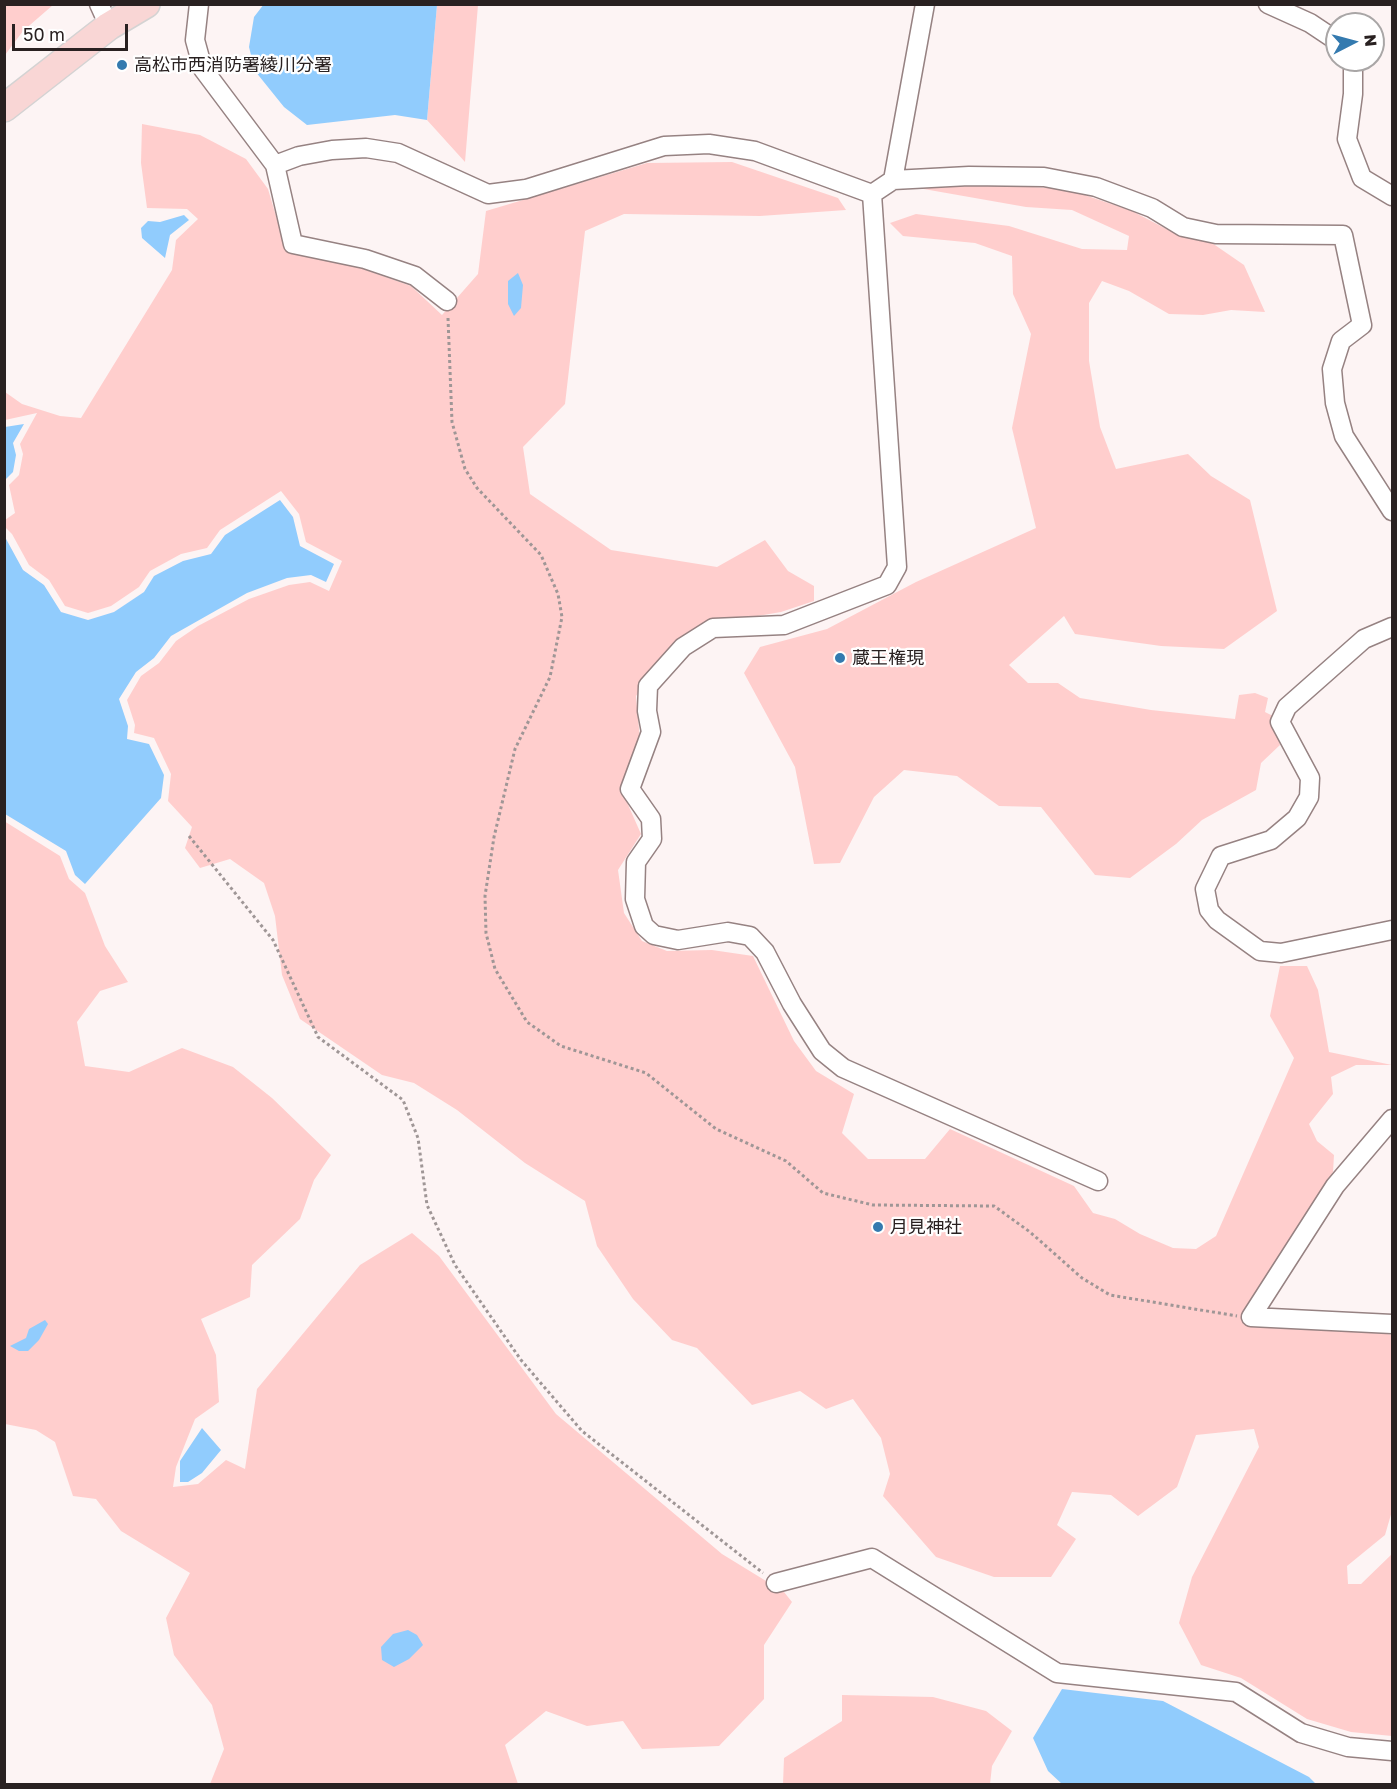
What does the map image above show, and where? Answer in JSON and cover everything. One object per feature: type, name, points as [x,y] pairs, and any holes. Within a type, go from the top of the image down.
[{"type":"main road","points":[[4,108],[104,15],[146,4]]},
{"type":"street","points":[[199,4],[195,40],[203,69],[275,165],[293,244],[364,259],[415,276],[447,301]]},
{"type":"street","points":[[893,180],[925,4]]},
{"type":"street","points":[[1268,4],[1310,23],[1325,33]]},
{"type":"street","points":[[1353,72],[1353,94],[1347,139],[1362,178],[1392,196]]},
{"type":"street","points":[[275,165],[321,152],[366,148],[398,153],[488,194],[526,189],[664,146],[709,144],[755,151],[872,194]]},
{"type":"street","points":[[872,194],[893,180],[969,176],[1044,177],[1096,187],[1152,208],[1183,227],[1216,234],[1343,235],[1362,325],[1341,341],[1332,369],[1335,403],[1344,436],[1392,511]]},
{"type":"street","points":[[872,194],[897,567],[887,585],[784,625],[713,628],[683,647],[648,686],[647,711],[651,732],[630,789],[651,819],[652,839],[636,862],[634,899],[644,926],[654,935],[678,940],[728,932],[750,936],[765,952],[792,1004],[822,1051],[843,1068],[1098,1181]]},
{"type":"street","points":[[1392,627],[1364,639],[1287,707],[1280,722],[1310,778],[1309,797],[1297,818],[1271,840],[1221,856],[1205,889],[1209,910],[1217,921],[1260,951],[1281,953],[1392,930]]},
{"type":"street","points":[[1392,1119],[1335,1186],[1251,1317],[1392,1324]]},
{"type":"street","points":[[776,1583],[872,1558],[1057,1673],[1236,1692],[1301,1733],[1348,1747],[1392,1751]]},
{"type":"path","points":[[447,301],[452,422],[465,469],[477,488],[541,555],[558,594],[562,617],[550,677],[515,749],[494,837],[485,896],[486,933],[495,969],[526,1022],[561,1046],[646,1073],[716,1129],[786,1161],[823,1193],[873,1205],[994,1206],[1030,1232],[1082,1278],[1110,1295],[1165,1306],[1251,1317]]},
{"type":"path","points":[[189,836],[273,940],[318,1037],[403,1100],[418,1138],[428,1205],[432,1215],[456,1265],[520,1360],[582,1431],[776,1583]]},
{"type":"shaded area","points":[[5,4],[53,5],[23,31],[5,55]]},
{"type":"shaded area","points":[[437,5],[478,5],[465,162],[427,120]]},
{"type":"shaded area","points":[[142,124],[200,135],[246,159],[268,189],[286,250],[360,268],[411,286],[442,315],[478,274],[486,211],[647,163],[732,162],[838,198],[846,210],[760,216],[624,214],[585,231],[565,404],[523,447],[530,494],[611,550],[717,567],[765,540],[788,571],[814,586],[814,601],[781,612],[699,626],[656,667],[636,696],[640,740],[622,791],[641,834],[618,870],[624,913],[642,941],[667,951],[712,950],[753,956],[794,1041],[816,1071],[854,1094],[842,1133],[868,1159],[925,1159],[950,1129],[1074,1186],[1093,1213],[1115,1219],[1140,1234],[1173,1248],[1196,1249],[1216,1236],[1294,1058],[1270,1016],[1280,966],[1307,966],[1318,990],[1329,1052],[1392,1065],[1356,1065],[1331,1077],[1333,1094],[1309,1124],[1317,1141],[1334,1155],[1333,1172],[1284,1250],[1258,1309],[1392,1335],[1392,1511],[1385,1535],[1347,1566],[1348,1584],[1361,1584],[1392,1554],[1392,1736],[1351,1732],[1307,1719],[1241,1678],[1201,1665],[1179,1623],[1192,1577],[1259,1447],[1254,1429],[1196,1435],[1177,1487],[1138,1516],[1111,1495],[1072,1492],[1057,1525],[1076,1539],[1051,1577],[994,1577],[936,1557],[883,1496],[890,1474],[881,1438],[853,1399],[826,1409],[800,1391],[752,1405],[697,1348],[672,1340],[633,1299],[597,1246],[585,1201],[525,1163],[457,1110],[414,1083],[382,1075],[300,1019],[282,975],[275,916],[264,883],[230,859],[200,868],[185,848],[192,827],[168,801],[171,774],[154,738],[134,733],[135,725],[127,700],[141,676],[159,663],[176,641],[198,626],[249,599],[289,585],[310,582],[329,591],[342,561],[306,542],[299,514],[281,491],[220,530],[207,548],[181,554],[150,571],[139,587],[111,606],[88,613],[65,606],[49,580],[29,565],[12,534],[5,527],[5,520],[15,513],[9,485],[19,475],[23,454],[20,444],[37,413],[5,420],[5,392],[22,404],[60,416],[81,418],[172,270],[176,240],[198,219],[187,209],[147,208],[141,163]]},
{"type":"shaded area","points":[[982,184],[1067,189],[1132,211],[1174,233],[1212,243],[1244,265],[1265,312],[1231,310],[1203,315],[1169,314],[1129,291],[1102,281],[1089,303],[1089,361],[1100,427],[1116,469],[1188,454],[1211,476],[1250,500],[1277,611],[1224,649],[1161,646],[1075,634],[1064,616],[1009,665],[1028,683],[1058,683],[1080,698],[1151,710],[1235,719],[1239,695],[1255,693],[1268,698],[1265,712],[1275,717],[1280,745],[1261,763],[1256,790],[1202,820],[1176,844],[1130,878],[1095,875],[1041,807],[999,806],[957,776],[904,770],[874,797],[840,863],[814,864],[795,767],[744,673],[760,647],[827,629],[916,582],[1036,528],[1012,428],[1031,334],[1013,294],[1012,256],[975,243],[903,236],[890,223],[916,214],[1009,226],[1082,249],[1127,250],[1129,236],[1072,210],[1026,207],[918,188]]},
{"type":"shaded area","points":[[4,821],[60,856],[69,879],[85,893],[105,946],[128,982],[100,991],[77,1022],[85,1066],[129,1072],[182,1048],[233,1067],[272,1098],[331,1155],[314,1180],[300,1219],[252,1265],[250,1297],[201,1319],[216,1355],[219,1402],[195,1419],[176,1467],[173,1487],[198,1484],[226,1460],[245,1469],[257,1389],[360,1265],[412,1233],[439,1256],[556,1414],[722,1554],[784,1592],[792,1602],[764,1645],[764,1699],[719,1746],[642,1749],[623,1721],[587,1726],[546,1711],[505,1745],[518,1784],[210,1784],[224,1749],[212,1705],[174,1655],[166,1618],[190,1573],[121,1531],[96,1499],[73,1496],[55,1442],[36,1430],[5,1424]]},
{"type":"shaded area","points":[[842,1695],[933,1697],[986,1711],[1012,1731],[992,1766],[990,1784],[783,1784],[784,1758],[842,1721]]},
{"type":"water","points":[[264,4],[437,5],[427,120],[395,115],[307,125],[284,107],[255,71],[249,47],[254,17]]},
{"type":"water","points":[[184,215],[189,220],[170,235],[165,258],[142,238],[141,228],[148,221],[160,222]]},
{"type":"water","points":[[518,273],[523,285],[521,308],[514,316],[508,304],[508,281]]},
{"type":"water","points":[[24,424],[13,443],[16,455],[13,472],[5,480],[5,427]]},
{"type":"water","points":[[280,500],[293,517],[300,546],[334,564],[326,582],[311,575],[287,578],[247,593],[171,636],[154,658],[136,672],[119,699],[128,726],[127,739],[149,744],[164,775],[161,798],[85,884],[75,875],[66,851],[5,814],[5,537],[23,570],[44,585],[61,612],[88,620],[114,612],[144,592],[154,576],[183,561],[211,554],[225,535]]},
{"type":"water","points":[[45,1320],[48,1324],[39,1340],[28,1351],[19,1351],[10,1346],[26,1338],[29,1329]]},
{"type":"water","points":[[202,1428],[221,1450],[202,1473],[188,1482],[180,1482],[180,1461]]},
{"type":"water","points":[[408,1630],[417,1635],[423,1645],[409,1659],[394,1667],[382,1660],[381,1647],[393,1634]]},
{"type":"water","points":[[1062,1689],[1163,1701],[1309,1777],[1316,1784],[1062,1784],[1048,1771],[1033,1738]]},
{"type":"place","name":"高松市西消防署綾川分署","points":[[122,65]]},
{"type":"place","name":"蔵王権現","points":[[840,658]]},
{"type":"place","name":"月見神社","points":[[878,1227]]}]
